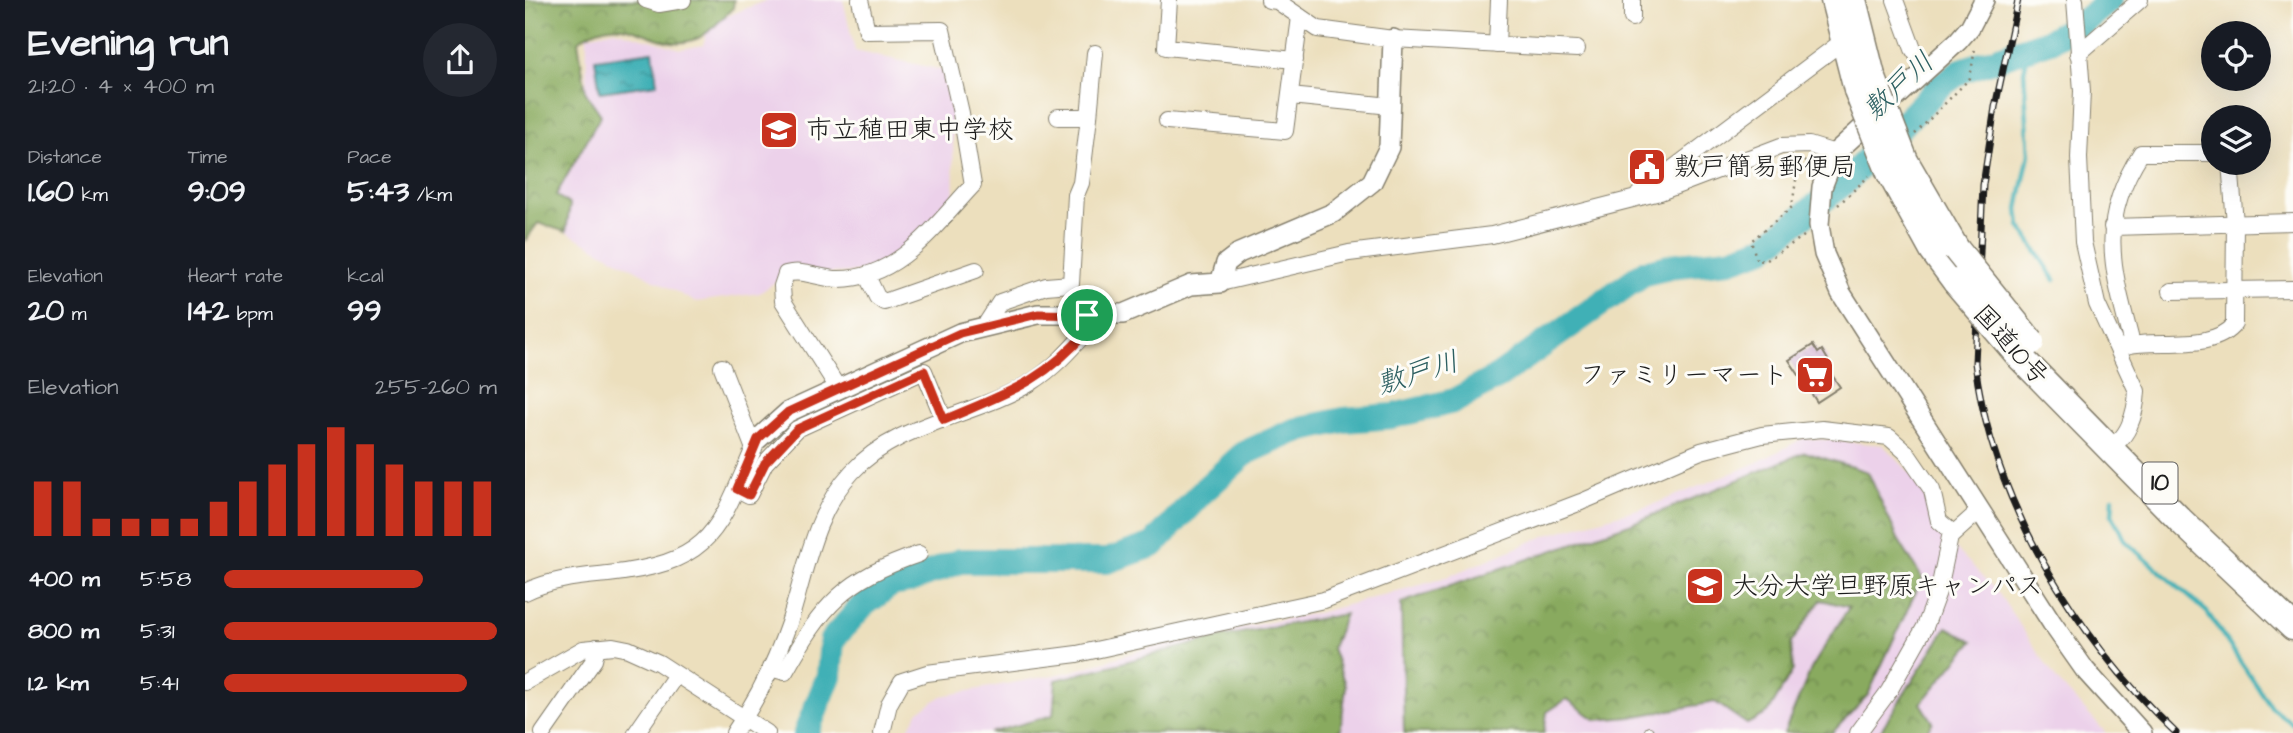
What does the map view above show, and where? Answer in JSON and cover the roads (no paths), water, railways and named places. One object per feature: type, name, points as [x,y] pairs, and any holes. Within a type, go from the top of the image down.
[{"type":"highway","name":"国道10号","points":[[1834,0],[1843,41],[1865,83],[1926,240],[1956,282],[2025,349],[2292,626]]},
{"type":"highway","name":"国道10号","points":[[1853,0],[1865,83]]},
{"type":"highway","name":"国道10号","points":[[1898,167],[2025,349]]},
{"type":"street","points":[[646,0],[659,4],[683,0]]},
{"type":"street","points":[[838,388],[783,301],[782,286],[786,274],[798,271],[838,279],[867,276],[923,241],[973,185],[961,113],[942,30],[867,31],[860,0]]},
{"type":"street","points":[[1169,0],[1166,47],[1295,60]]},
{"type":"street","points":[[1269,0],[1277,0],[1318,29],[1393,39],[1577,49]]},
{"type":"street","points":[[1167,121],[1285,131],[1295,60],[1307,13],[1294,0]]},
{"type":"street","points":[[1496,45],[1499,0]]},
{"type":"street","points":[[1632,0],[1632,18]]},
{"type":"street","points":[[1895,0],[1913,49],[1926,69]]},
{"type":"street","points":[[1984,0],[1970,27],[1835,153],[1822,187],[1819,213],[1823,254],[1841,293],[2072,653],[2142,733]]},
{"type":"street","points":[[2078,49],[2140,0]]},
{"type":"street","points":[[2075,3],[2082,91],[2079,158],[2083,242],[2097,304],[2126,346]]},
{"type":"street","points":[[1220,283],[1226,263],[1239,253],[1333,214],[1372,183],[1389,147],[1393,39]]},
{"type":"street","points":[[1629,201],[1843,41]]},
{"type":"street","points":[[985,327],[1000,302],[1047,286],[1070,284],[1076,195],[1081,183],[1094,53]]},
{"type":"street","points":[[1290,96],[1391,106]]},
{"type":"street","points":[[1058,117],[1089,117]]},
{"type":"street","points":[[525,592],[572,578],[648,569],[702,545],[719,524],[756,444],[788,412],[960,333],[1038,314],[1123,314],[1191,285],[1220,283],[1349,253],[1477,238],[1629,201],[1767,149],[1797,144],[1835,153]]},
{"type":"street","points":[[2114,443],[2137,391],[2112,271],[2112,227],[2126,176],[2141,153],[2201,153]]},
{"type":"street","points":[[2126,346],[2179,344],[2224,333],[2235,317],[2235,223],[2231,175]]},
{"type":"street","points":[[2112,227],[2293,222]]},
{"type":"street","points":[[867,276],[877,297],[884,302],[976,270]]},
{"type":"street","points":[[2171,291],[2293,289]]},
{"type":"street","points":[[734,733],[770,668],[788,626],[817,529],[831,497],[853,470],[874,453],[907,434],[1031,382],[1055,366],[1087,331],[1087,315]]},
{"type":"street","points":[[722,366],[756,444]]},
{"type":"street","points":[[737,489],[749,495],[765,463],[797,429],[924,371],[944,420]]},
{"type":"street","points":[[882,733],[889,704],[902,681],[927,673],[1077,654],[1324,600],[1581,502],[1701,452],[1747,438],[1810,429],[1889,437],[1906,452],[1931,490],[1939,521],[1953,533]]},
{"type":"street","points":[[1858,733],[1889,691],[1925,627],[1939,589],[1947,543],[1953,533],[1979,511]]},
{"type":"street","points":[[770,668],[785,672],[811,625],[831,602],[858,579],[919,554]]},
{"type":"street","points":[[525,682],[566,657],[597,647],[613,646],[644,654],[767,733]]},
{"type":"street","points":[[543,733],[594,660],[597,647]]},
{"type":"street","points":[[636,733],[676,675]]},
{"type":"water","points":[[653,51],[657,84],[600,92],[595,59]]},
{"type":"waterway","name":"敷戸川","points":[[806,733],[829,676],[832,640],[863,605],[891,584],[909,581],[960,561],[1107,561],[1153,545],[1202,492],[1245,453],[1294,431],[1344,420],[1393,416],[1454,401],[1499,376],[1644,273],[1678,265],[1730,260],[1764,248],[1844,183],[1941,85],[1961,71],[2051,40],[2087,19],[2110,0]]},
{"type":"waterway","points":[[2029,50],[2024,71],[2029,154],[2018,209],[2020,226],[2055,280]]},
{"type":"waterway","points":[[2113,498],[2112,515],[2127,543],[2207,612],[2271,707],[2293,724]]},
{"type":"railway","points":[[2018,0],[1995,107],[1983,185],[1975,363],[1984,415],[2020,516],[2044,564],[2105,655],[2139,696],[2176,733]]},
{"type":"place","name":"市立稙田東中学校","points":[[779,130]]},
{"type":"place","name":"敷戸簡易郵便局","points":[[1647,167]]},
{"type":"place","name":"ファミリーマート","points":[[1815,375]]},
{"type":"place","name":"大分大学旦野原キャンパス","points":[[1705,586]]}]
